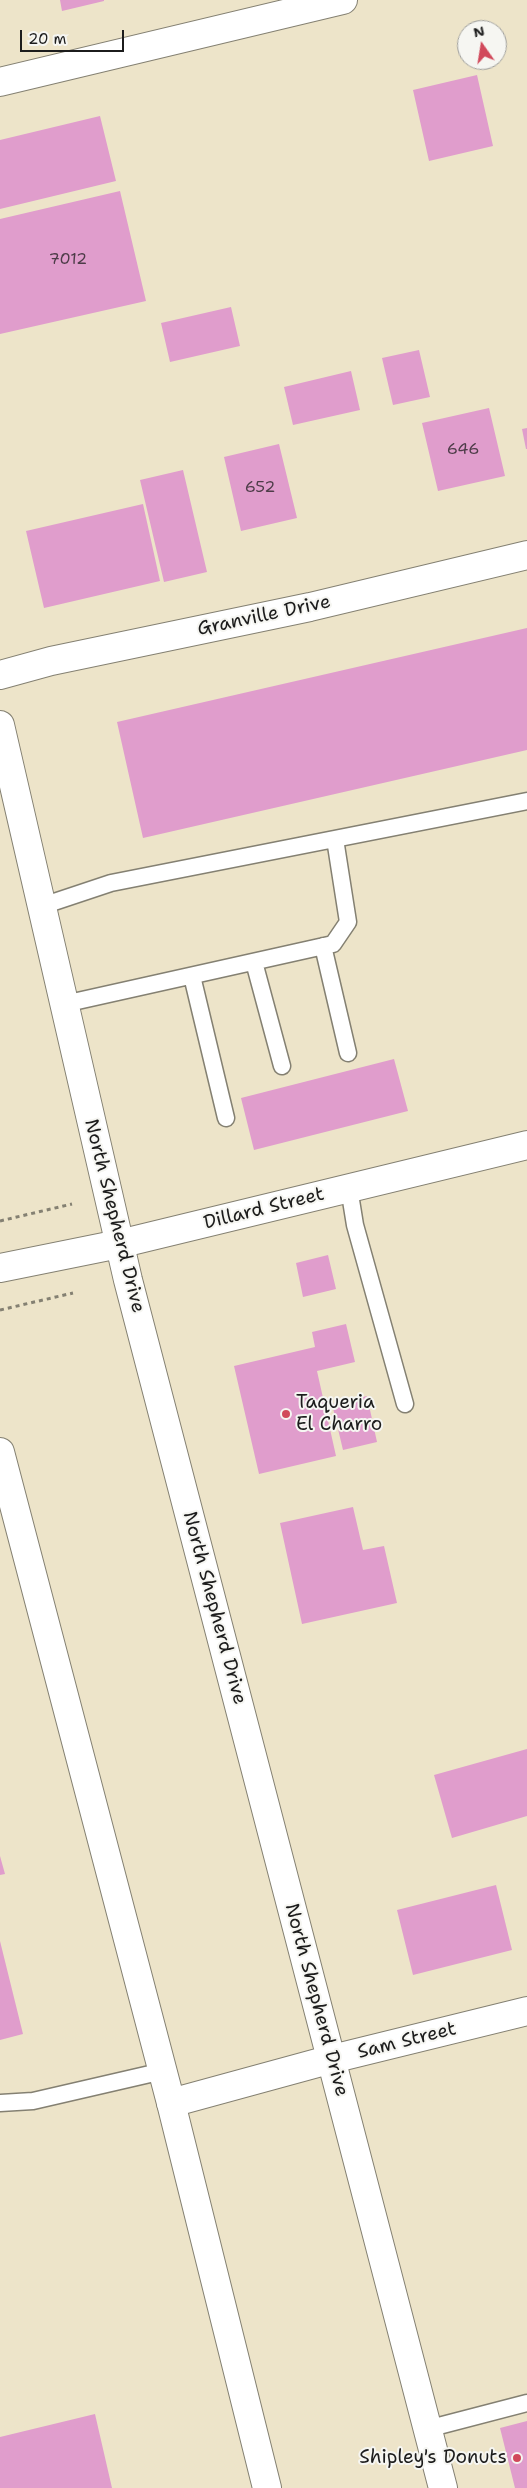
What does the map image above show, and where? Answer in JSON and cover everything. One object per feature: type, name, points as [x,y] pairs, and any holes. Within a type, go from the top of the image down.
[{"type":"main road","points":[[0,82],[343,0]]},
{"type":"main road","name":"Granville Drive","points":[[0,674],[51,661],[310,607],[527,555]]},
{"type":"main road","name":"North Shepherd Drive","points":[[0,725],[119,1244],[443,2488]]},
{"type":"main road","name":"Dillard Street","points":[[0,1268],[119,1244],[527,1145]]},
{"type":"main road","points":[[0,1452],[172,2103],[267,2488]]},
{"type":"main road","name":"Sam Street","points":[[172,2103],[332,2059],[527,2011]]},
{"type":"lane","points":[[42,906],[111,883],[527,801]]},
{"type":"lane","points":[[64,1004],[333,944],[348,922],[335,839]]},
{"type":"lane","points":[[323,946],[348,1053]]},
{"type":"lane","points":[[254,962],[282,1066]]},
{"type":"lane","points":[[192,976],[226,1118]]},
{"type":"lane","points":[[349,1188],[355,1225],[405,1404]]},
{"type":"lane","points":[[0,2104],[33,2101],[163,2071]]},
{"type":"lane","points":[[427,2429],[527,2403]]},
{"type":"path","points":[[0,1221],[72,1204]]},
{"type":"path","points":[[0,1310],[72,1293]]},
{"type":"building","points":[[60,0],[104,0],[104,1],[62,11]]},
{"type":"building","points":[[477,75],[493,146],[429,161],[413,90]]},
{"type":"building","points":[[100,116],[116,181],[0,209],[0,140]]},
{"type":"building","points":[[120,191],[146,301],[0,334],[0,219]]},
{"type":"building","points":[[231,307],[240,346],[170,362],[161,323]]},
{"type":"building","points":[[419,350],[430,397],[393,405],[382,358]]},
{"type":"building","points":[[351,371],[360,410],[293,425],[284,387]]},
{"type":"building","points":[[489,408],[505,476],[438,491],[422,423]]},
{"type":"building","points":[[527,428],[527,449],[526,449],[522,429]]},
{"type":"building","points":[[279,444],[297,518],[241,531],[224,457]]},
{"type":"building","points":[[183,470],[207,572],[164,582],[140,480]]},
{"type":"building","points":[[143,504],[160,581],[44,608],[26,531]]},
{"type":"building","points":[[527,628],[527,750],[143,838],[117,722]]},
{"type":"building","points":[[394,1059],[408,1111],[254,1150],[241,1098]]},
{"type":"building","points":[[328,1255],[336,1289],[303,1297],[296,1263]]},
{"type":"building","name":"Taqueria El Charro","points":[[346,1324],[355,1362],[317,1371],[336,1456],[259,1474],[234,1366],[315,1347],[312,1332]]},
{"type":"building","points":[[367,1396],[377,1442],[343,1450],[332,1404]]},
{"type":"building","points":[[353,1507],[363,1550],[384,1546],[397,1603],[302,1624],[280,1523]]},
{"type":"building","points":[[527,1749],[527,1816],[452,1838],[434,1775]]},
{"type":"building","points":[[0,1856],[5,1874],[0,1875]]},
{"type":"building","points":[[496,1885],[512,1950],[413,1975],[397,1910]]},
{"type":"building","points":[[0,1941],[23,2034],[0,2040]]},
{"type":"building","points":[[95,2414],[112,2488],[0,2488],[0,2437]]},
{"type":"building","name":"Shipley's Donuts","points":[[527,2421],[527,2488],[515,2488],[500,2428]]},
{"type":"place","name":"Taqueria El Charro","points":[[286,1414]]},
{"type":"place","name":"Shipley's Donuts","points":[[517,2458]]}]
